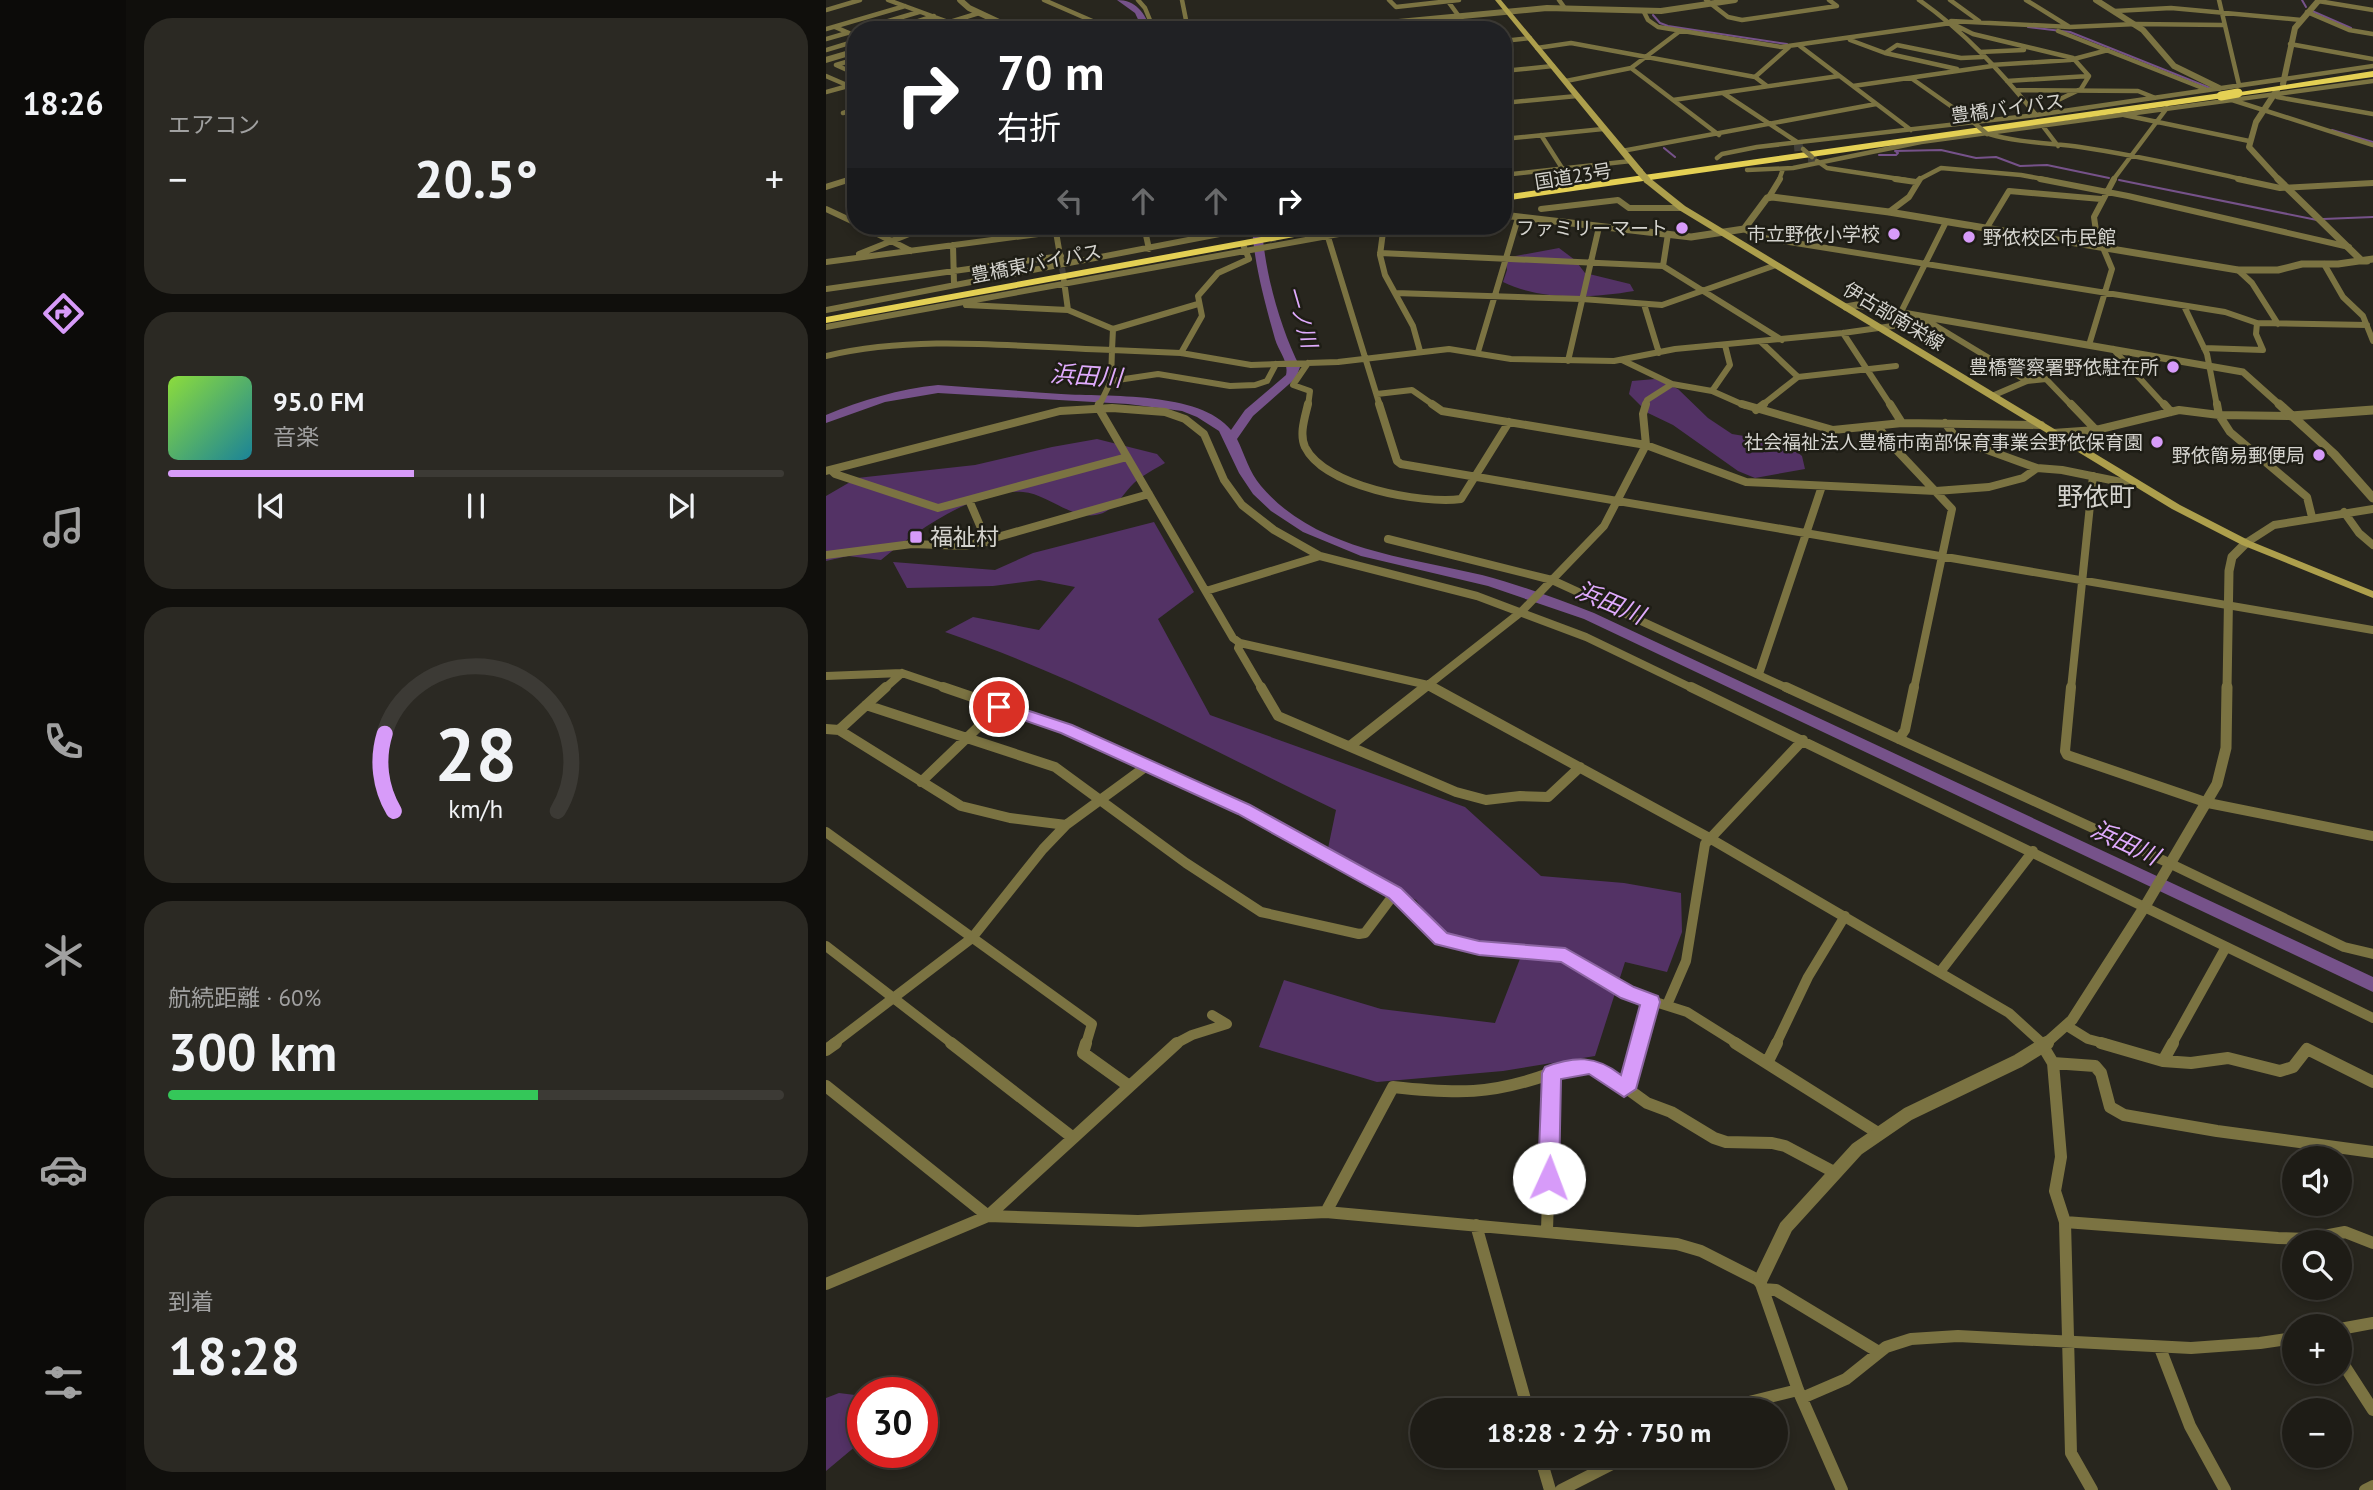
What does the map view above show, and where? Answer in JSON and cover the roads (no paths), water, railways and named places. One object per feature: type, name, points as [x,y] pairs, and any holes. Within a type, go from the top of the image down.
[{"type":"highway","name":"豊橋バイパス","points":[[1644,176],[2373,74]]},
{"type":"highway","points":[[1512,197],[1644,176],[1717,158],[1799,145],[1997,127]]},
{"type":"highway","points":[[1512,183],[1747,170],[1961,133]]},
{"type":"highway","name":"国道23号","points":[[1512,203],[1644,176]]},
{"type":"highway","points":[[1062,274],[1245,239],[1294,235]]},
{"type":"highway","name":"豊橋東バイパス","points":[[826,320],[1245,239]]},
{"type":"main road","name":"伊古部南栄線","points":[[1499,0],[1622,151],[1644,176],[1682,208],[2129,480],[2246,543],[2373,595]]},
{"type":"street","points":[[826,10],[860,0]]},
{"type":"street","points":[[888,0],[946,21]]},
{"type":"street","points":[[961,0],[996,21]]},
{"type":"street","points":[[1044,0],[1092,21]]},
{"type":"street","points":[[1139,0],[1150,21]]},
{"type":"street","points":[[1182,0],[1186,21]]},
{"type":"street","points":[[1389,0],[1396,6],[1459,0]]},
{"type":"street","points":[[1559,0],[1564,7]]},
{"type":"street","points":[[1414,21],[1564,7],[1644,12],[1735,0]]},
{"type":"street","points":[[1709,2],[1727,17],[1751,20],[1837,6],[1829,0]]},
{"type":"street","points":[[1919,0],[1973,34],[2073,58],[2090,76]]},
{"type":"street","points":[[1950,0],[1979,21]]},
{"type":"street","points":[[2026,0],[2070,27]]},
{"type":"street","points":[[2096,0],[2136,24],[2149,35],[2169,62],[2185,73],[2265,109],[2373,145]]},
{"type":"street","points":[[2161,0],[2171,8]]},
{"type":"street","points":[[2219,0],[2227,93]]},
{"type":"street","points":[[1447,1],[1462,21]]},
{"type":"street","points":[[2283,82],[2295,28],[2318,1],[2373,10]]},
{"type":"street","points":[[854,21],[905,6]]},
{"type":"street","points":[[2115,11],[2171,8],[2220,10],[2301,20]]},
{"type":"street","points":[[888,21],[919,12]]},
{"type":"street","points":[[1644,12],[1648,20],[1658,27],[1788,47],[1979,21],[2070,27],[2136,24],[2222,25]]},
{"type":"street","points":[[2307,12],[2349,30],[2373,34]]},
{"type":"street","points":[[952,21],[979,13]]},
{"type":"street","points":[[919,21],[934,16]]},
{"type":"street","points":[[826,27],[847,23]]},
{"type":"street","points":[[1952,23],[2059,31],[2265,109]]},
{"type":"street","points":[[1952,23],[2036,115]]},
{"type":"street","points":[[834,27],[847,33]]},
{"type":"street","points":[[1566,81],[1631,68],[1680,31]]},
{"type":"street","points":[[826,39],[847,33]]},
{"type":"street","points":[[1512,40],[1530,38]]},
{"type":"street","points":[[1849,39],[1885,53],[1962,71]]},
{"type":"street","points":[[826,50],[847,42]]},
{"type":"street","points":[[1537,48],[1570,43],[1755,77],[1767,86]]},
{"type":"street","points":[[2290,44],[2373,59]]},
{"type":"street","points":[[1885,53],[1897,45],[1961,58],[2030,48]]},
{"type":"street","points":[[1800,46],[1911,130]]},
{"type":"street","points":[[1755,77],[1788,47]]},
{"type":"street","points":[[1853,86],[1992,66],[2073,58],[2108,50]]},
{"type":"street","points":[[1923,61],[1936,52]]},
{"type":"street","points":[[826,60],[847,54]]},
{"type":"street","points":[[847,62],[836,65],[847,70]]},
{"type":"street","points":[[1512,70],[1553,66]]},
{"type":"street","points":[[1747,170],[1783,169],[1814,160],[1921,142],[2167,107],[2373,66]]},
{"type":"street","points":[[1631,68],[1720,135]]},
{"type":"street","points":[[826,76],[847,86]]},
{"type":"street","points":[[1673,100],[1839,76]]},
{"type":"street","points":[[2007,81],[2090,76]]},
{"type":"street","points":[[2053,107],[2054,102],[2081,89],[2090,76]]},
{"type":"street","points":[[838,81],[847,78]]},
{"type":"street","points":[[1911,78],[1987,134],[2008,140],[2079,147],[2286,188],[2373,184]]},
{"type":"street","points":[[1799,145],[2155,98],[2227,93],[2276,94],[2373,81]]},
{"type":"street","points":[[826,92],[847,86]]},
{"type":"street","points":[[2016,90],[2138,91],[2155,98]]},
{"type":"street","points":[[1723,93],[1799,145],[1827,168],[1916,182]]},
{"type":"street","points":[[2276,94],[2265,109],[2249,141],[2249,147],[2286,188],[2362,261]]},
{"type":"street","points":[[2276,94],[2373,114]]},
{"type":"street","points":[[1512,102],[1577,96]]},
{"type":"street","points":[[1622,151],[1692,142],[1768,124],[1877,104]]},
{"type":"street","points":[[2030,107],[2077,109]]},
{"type":"street","points":[[2089,345],[2112,269],[2094,217],[2102,196],[2167,107]]},
{"type":"street","points":[[2118,114],[2249,141]]},
{"type":"street","points":[[2042,125],[2058,146]]},
{"type":"street","points":[[1512,138],[1603,129]]},
{"type":"street","points":[[1541,135],[1562,168]]},
{"type":"street","points":[[1512,181],[1562,168],[1631,161]]},
{"type":"street","points":[[1889,212],[1909,197],[1916,182],[1939,169],[1954,168],[2045,180],[2102,196]]},
{"type":"street","points":[[1744,229],[1769,197],[1783,174],[1783,169]]},
{"type":"street","points":[[826,187],[847,180]]},
{"type":"street","points":[[1986,229],[2010,191],[2102,196],[2161,203],[2349,247]]},
{"type":"street","points":[[1769,197],[1889,212],[2238,270],[2268,271],[2302,264],[2373,260]]},
{"type":"street","points":[[1533,200],[1541,209],[1546,222]]},
{"type":"street","points":[[1541,209],[1618,200],[1629,208],[1682,208]]},
{"type":"street","points":[[826,209],[847,219]]},
{"type":"street","points":[[1512,218],[1699,236],[1744,229],[1758,237],[1927,262],[2225,312],[2257,324],[2367,325]]},
{"type":"street","points":[[1478,352],[1518,218]]},
{"type":"street","points":[[1901,312],[1946,222]]},
{"type":"street","points":[[1568,361],[1599,228]]},
{"type":"street","points":[[1663,266],[1668,234]]},
{"type":"street","points":[[881,235],[911,251]]},
{"type":"street","points":[[845,260],[905,235]]},
{"type":"street","points":[[826,262],[953,245],[1005,235]]},
{"type":"street","points":[[1057,235],[1068,310]]},
{"type":"street","points":[[1146,235],[1149,249]]},
{"type":"street","points":[[826,327],[957,304],[1149,249],[1308,235]]},
{"type":"street","points":[[1270,238],[1329,239],[1351,235]]},
{"type":"street","points":[[1382,235],[1380,253],[1385,275],[1413,326],[1420,351]]},
{"type":"street","points":[[1181,353],[1202,316],[1198,296],[1209,281],[1249,259],[1245,239]]},
{"type":"street","points":[[1329,239],[1397,461],[2373,630]]},
{"type":"street","points":[[953,245],[954,284]]},
{"type":"street","points":[[1380,253],[1663,266],[1783,340]]},
{"type":"street","points":[[826,289],[1061,256]]},
{"type":"street","points":[[2323,264],[2343,297],[2361,314],[2373,339]]},
{"type":"street","points":[[1395,293],[1662,304],[1776,265]]},
{"type":"street","points":[[2238,270],[2252,284],[2278,324]]},
{"type":"street","points":[[826,310],[954,284],[1062,274]]},
{"type":"street","points":[[957,304],[1068,310],[1114,329],[1198,304]]},
{"type":"street","points":[[1644,304],[1659,353]]},
{"type":"street","points":[[1846,307],[1857,305],[1901,312],[2243,372],[2334,454],[2373,498]]},
{"type":"street","points":[[2184,306],[2210,366],[2219,415],[2230,432],[2307,497],[2312,517]]},
{"type":"street","points":[[826,356],[864,347],[910,343],[1181,353],[1251,365],[1307,363],[1420,351],[1478,352],[1511,359],[1622,360],[1659,353],[1843,333],[1941,319]]},
{"type":"street","points":[[1926,320],[2027,381]]},
{"type":"street","points":[[2204,348],[2263,350],[2256,334],[2257,324]]},
{"type":"street","points":[[1098,408],[1111,381],[1114,329]]},
{"type":"street","points":[[1843,333],[1902,423]]},
{"type":"street","points":[[1761,342],[1798,377]]},
{"type":"street","points":[[1712,391],[1730,365],[1725,345]]},
{"type":"street","points":[[2113,349],[2171,412]]},
{"type":"street","points":[[1622,360],[1672,384],[1712,391],[1756,410],[1833,430],[1902,423],[2041,425]]},
{"type":"street","points":[[1307,363],[1293,385],[1310,391],[1302,438],[1306,450],[1314,460],[1375,489],[1422,501],[1461,499],[1509,422]]},
{"type":"street","points":[[1111,381],[1147,374],[1167,374],[1251,387],[1267,381],[1279,364]]},
{"type":"street","points":[[1756,410],[1798,377],[1896,366]]},
{"type":"street","points":[[1993,396],[2027,381],[2046,379],[2096,430]]},
{"type":"street","points":[[1350,746],[1522,611],[1604,526],[1646,444],[1643,414],[1647,400],[1672,384]]},
{"type":"street","points":[[1377,394],[1416,390],[1438,410],[1646,444],[1746,482],[1936,491],[1989,487],[2023,478],[2037,468]]},
{"type":"street","points":[[1098,408],[1233,638],[1240,643],[1428,685],[1711,839],[1941,971],[2009,1013],[2044,1045],[2053,1063],[2061,1157],[2055,1191],[2065,1222],[2071,1453],[2092,1490]]},
{"type":"street","points":[[829,471],[1060,411],[1098,408],[1165,412],[1185,419],[1200,428],[1224,481],[1242,505],[1274,530],[1320,556],[1346,565],[1477,596],[1586,637],[2034,850],[2373,1018]]},
{"type":"street","points":[[2053,433],[2096,430],[2179,410],[2219,415],[2291,416],[2373,410]]},
{"type":"street","points":[[1945,423],[1957,439],[2037,468],[2121,482],[2129,480]]},
{"type":"street","points":[[1878,425],[1888,441],[1952,509],[1905,730],[1899,739]]},
{"type":"street","points":[[829,471],[939,508],[1127,457]]},
{"type":"street","points":[[2093,476],[2065,751],[2072,758],[2208,803],[2373,836]]},
{"type":"street","points":[[1759,674],[1822,486]]},
{"type":"street","points":[[826,555],[912,544],[949,547],[987,542],[1149,494]]},
{"type":"street","points":[[969,500],[987,542]]},
{"type":"street","points":[[1842,1490],[1800,1394],[1762,1285],[1786,1227],[1834,1172],[1878,1133],[1908,1114],[2018,1061],[2067,1026],[2171,865],[2208,803],[2222,770],[2226,748],[2229,571],[2232,557],[2246,543],[2274,526],[2312,517],[2373,509]]},
{"type":"street","points":[[2344,512],[2359,533],[2373,545]]},
{"type":"street","points":[[1388,538],[1551,581],[1759,674],[2344,947],[2373,954]]},
{"type":"street","points":[[1206,591],[1320,556]]},
{"type":"street","points":[[1240,643],[1238,648],[1278,716],[1288,723],[1350,746],[1456,792],[1486,800],[1520,796],[1548,797],[1580,767]]},
{"type":"street","points":[[839,730],[902,673]]},
{"type":"street","points":[[826,676],[902,673],[1066,729],[1244,810],[1395,893],[1441,939],[1452,943],[1565,955],[1627,993],[1687,1012],[1878,1133]]},
{"type":"street","points":[[866,705],[1055,767],[1099,801],[1261,912],[1359,934],[1365,933],[1395,893]]},
{"type":"street","points":[[921,782],[999,707]]},
{"type":"street","points":[[826,729],[839,730],[961,806],[1010,818],[1066,825]]},
{"type":"street","points":[[1667,1004],[1686,961],[1705,844],[1803,740]]},
{"type":"street","points":[[826,1050],[972,938],[1043,849],[1066,825],[1148,765]]},
{"type":"street","points":[[826,832],[1092,1024],[1083,1053],[1129,1086]]},
{"type":"street","points":[[1941,971],[2034,850]]},
{"type":"street","points":[[1767,1063],[1808,977],[1845,916]]},
{"type":"street","points":[[826,946],[892,1000],[1072,1137]]},
{"type":"street","points":[[2163,1061],[2226,947]]},
{"type":"street","points":[[1624,1088],[1629,1083],[1651,1002]]},
{"type":"street","points":[[826,1284],[988,1216],[1178,1042],[1227,1024],[1212,1016]]},
{"type":"street","points":[[2067,1026],[2088,1039],[2163,1061],[2192,1063],[2228,1058],[2280,1072],[2293,1068],[2306,1049],[2373,1082]]},
{"type":"street","points":[[2053,1063],[2095,1066],[2101,1073],[2110,1107],[2124,1115],[2217,1131],[2373,1152]]},
{"type":"street","points":[[1326,1212],[1393,1087],[1418,1090],[1490,1090],[1515,1087],[1552,1073],[1590,1066],[1603,1071],[1647,1103],[1671,1112],[1714,1138],[1726,1142],[1772,1143],[1785,1146],[1834,1172]]},
{"type":"street","points":[[1547,1230],[1552,1073]]},
{"type":"street","points":[[826,1086],[988,1216],[1139,1221],[1326,1212],[1547,1230],[1677,1244],[1701,1251],[1776,1290],[1877,1352]]},
{"type":"street","points":[[2065,1222],[2278,1238],[2308,1239],[2344,1232],[2373,1244]]},
{"type":"street","points":[[1476,1225],[1525,1398]]},
{"type":"street","points":[[2352,1327],[2373,1323]]},
{"type":"street","points":[[1776,1398],[1833,1386],[1859,1370],[1877,1352],[1896,1342],[1954,1337],[2160,1348],[2282,1340]]},
{"type":"street","points":[[2160,1348],[2190,1426],[2225,1490]]},
{"type":"street","points":[[2352,1378],[2373,1410]]},
{"type":"street","points":[[1544,1468],[1550,1490]]},
{"type":"street","points":[[1561,1490],[1604,1468]]},
{"type":"street","points":[[2365,1490],[2373,1486]]},
{"type":"waterway","name":"一ノ川","points":[[1121,0],[1138,11],[1144,21]]},
{"type":"waterway","points":[[2302,0],[2306,7]]},
{"type":"waterway","points":[[2312,11],[2351,28]]},
{"type":"waterway","points":[[1653,15],[1660,23],[1668,26],[1787,44]]},
{"type":"waterway","points":[[2028,27],[2070,32],[2210,88]]},
{"type":"waterway","points":[[2332,130],[2373,142]]},
{"type":"waterway","points":[[1664,148],[1675,157]]},
{"type":"waterway","points":[[1879,155],[1896,155],[1898,153],[1895,151],[1941,150],[1976,158],[1996,157],[2020,166],[2047,165],[2109,178]]},
{"type":"waterway","points":[[2119,180],[2317,220]]},
{"type":"waterway","points":[[2323,219],[2373,217]]},
{"type":"waterway","name":"一ノ川","points":[[1231,438],[1249,413],[1292,376],[1294,367],[1282,343],[1257,235]]},
{"type":"waterway","name":"浜田川","points":[[826,419],[880,400],[938,389],[1148,402],[1202,414],[1223,428],[1245,473],[1266,500],[1286,516],[1319,535],[1384,558],[1507,587],[1589,616],[2373,985]]},
{"type":"tunnel","points":[[1794,147],[1804,146]]},
{"type":"tunnel","points":[[1808,160],[1818,159]]},
{"type":"tunnel","points":[[1272,235],[1273,242]]},
{"type":"tunnel","points":[[1062,268],[1064,279]]},
{"type":"place","name":"ファミリーマート","points":[[1682,228]]},
{"type":"place","name":"市立野依小学校","points":[[1894,234]]},
{"type":"place","name":"野依校区市民館","points":[[1969,237]]},
{"type":"place","name":"豊橋警察署野依駐在所","points":[[2173,367]]},
{"type":"place","name":"社会福祉法人豊橋市南部保育事業会野依保育園","points":[[2157,442]]},
{"type":"place","name":"野依簡易郵便局","points":[[2319,455]]},
{"type":"place","name":"福祉村","points":[[916,537]]},
{"type":"district","name":"野依町","points":[[2096,497]]}]
